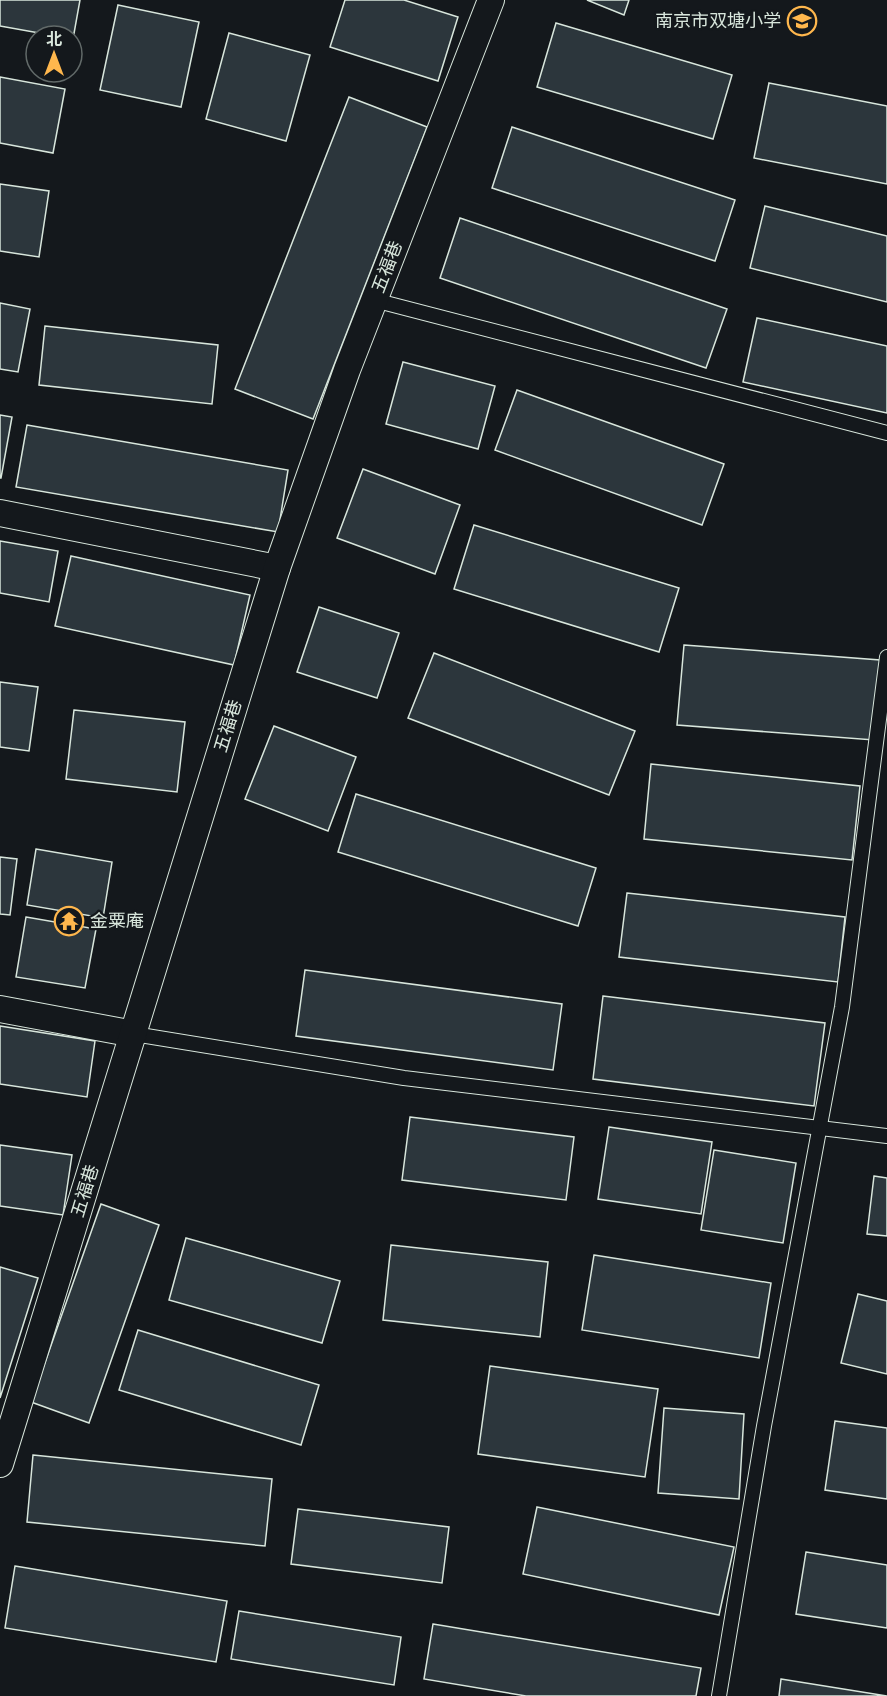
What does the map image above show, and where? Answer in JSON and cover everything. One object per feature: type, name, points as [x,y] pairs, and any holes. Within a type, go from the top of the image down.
[{"type":"street","name":"五福巷","points":[[0,1464],[277,568],[347,370],[491,0]]},
{"type":"street","points":[[0,513],[277,568]]},
{"type":"street","points":[[0,1009],[134,1034]]},
{"type":"lane","points":[[374,300],[887,433]]},
{"type":"lane","points":[[719,1696],[764,1426],[842,1007],[887,657]]},
{"type":"lane","points":[[134,1034],[404,1078],[887,1136]]},
{"type":"building","points":[[0,0],[80,0],[76,24],[24,24],[24,30],[0,26]]},
{"type":"building","points":[[345,0],[404,0],[458,17],[438,81],[330,47]]},
{"type":"building","points":[[587,0],[629,0],[624,15]]},
{"type":"building","points":[[118,5],[199,22],[181,107],[100,90]]},
{"type":"building","points":[[556,23],[732,75],[713,139],[537,87]]},
{"type":"building","points":[[229,33],[310,55],[286,141],[206,119]]},
{"type":"building","points":[[0,77],[24,81],[24,84],[65,89],[53,153],[0,143]]},
{"type":"building","points":[[769,83],[887,106],[887,184],[754,158]]},
{"type":"building","points":[[349,97],[427,127],[313,419],[235,389]]},
{"type":"building","points":[[512,127],[735,200],[715,261],[492,188]]},
{"type":"building","points":[[0,184],[49,191],[39,257],[0,251]]},
{"type":"building","points":[[765,206],[887,236],[887,302],[750,268]]},
{"type":"building","points":[[460,218],[727,309],[706,368],[440,278]]},
{"type":"building","points":[[0,303],[30,309],[18,372],[0,369]]},
{"type":"building","points":[[757,318],[887,346],[887,413],[743,382]]},
{"type":"building","points":[[45,326],[218,345],[212,404],[39,385]]},
{"type":"building","points":[[403,362],[495,386],[478,449],[386,424]]},
{"type":"building","points":[[517,390],[724,464],[702,525],[495,450]]},
{"type":"building","points":[[0,415],[12,417],[1,478],[0,478]]},
{"type":"building","points":[[27,425],[288,470],[278,532],[16,487]]},
{"type":"building","points":[[363,469],[460,505],[435,574],[337,538]]},
{"type":"building","points":[[474,525],[679,588],[659,652],[454,589]]},
{"type":"building","points":[[0,541],[58,551],[49,602],[0,593]]},
{"type":"building","points":[[71,556],[250,595],[234,665],[55,626]]},
{"type":"building","points":[[319,607],[399,633],[377,698],[297,672]]},
{"type":"building","points":[[684,645],[880,660],[874,740],[677,725]]},
{"type":"building","points":[[434,653],[635,731],[609,795],[408,718]]},
{"type":"building","points":[[0,682],[38,687],[29,751],[0,747]]},
{"type":"building","points":[[74,710],[185,722],[177,792],[66,779]]},
{"type":"building","points":[[274,726],[356,757],[328,831],[245,799]]},
{"type":"building","points":[[651,764],[860,786],[852,860],[644,839]]},
{"type":"building","points":[[356,794],[596,868],[578,926],[338,852]]},
{"type":"building","points":[[36,849],[112,862],[103,918],[27,905]]},
{"type":"building","points":[[0,857],[17,859],[10,915],[0,914]]},
{"type":"building","points":[[627,893],[845,917],[838,982],[619,957]]},
{"type":"building","points":[[26,917],[96,929],[85,988],[16,977]]},
{"type":"building","points":[[305,970],[562,1004],[553,1070],[296,1036]]},
{"type":"building","points":[[603,996],[825,1023],[814,1106],[593,1079]]},
{"type":"building","points":[[0,1026],[95,1041],[87,1097],[0,1084]]},
{"type":"building","points":[[410,1117],[574,1137],[566,1200],[402,1180]]},
{"type":"building","points":[[609,1127],[712,1142],[701,1214],[598,1199]]},
{"type":"building","points":[[0,1145],[72,1155],[63,1215],[0,1206]]},
{"type":"building","points":[[714,1150],[796,1163],[783,1243],[701,1230]]},
{"type":"building","points":[[874,1176],[887,1178],[887,1236],[867,1234]]},
{"type":"building","points":[[101,1204],[159,1225],[89,1423],[31,1402]]},
{"type":"building","points":[[186,1238],[340,1281],[322,1343],[169,1300]]},
{"type":"building","points":[[391,1245],[548,1262],[540,1337],[383,1320]]},
{"type":"building","points":[[594,1255],[771,1283],[759,1358],[582,1330]]},
{"type":"building","points":[[0,1267],[38,1278],[0,1398]]},
{"type":"building","points":[[858,1294],[887,1301],[887,1374],[841,1363]]},
{"type":"building","points":[[138,1330],[319,1385],[301,1445],[119,1390]]},
{"type":"building","points":[[490,1366],[658,1389],[645,1477],[478,1454]]},
{"type":"building","points":[[664,1408],[744,1414],[739,1499],[658,1493]]},
{"type":"building","points":[[835,1421],[887,1428],[887,1499],[825,1490]]},
{"type":"building","points":[[33,1455],[272,1479],[265,1546],[27,1522]]},
{"type":"building","points":[[537,1507],[734,1547],[719,1615],[523,1574]]},
{"type":"building","points":[[298,1509],[449,1527],[442,1583],[291,1564]]},
{"type":"building","points":[[806,1552],[887,1565],[887,1628],[796,1614]]},
{"type":"building","points":[[15,1566],[227,1601],[216,1662],[5,1628]]},
{"type":"building","points":[[239,1611],[401,1637],[394,1685],[231,1659]]},
{"type":"building","points":[[433,1624],[701,1668],[696,1696],[526,1696],[424,1679]]},
{"type":"building","points":[[781,1679],[887,1696],[779,1696]]},
{"type":"place","name":"南京市双塘小学","points":[[802,21]]},
{"type":"place","name":"金粟庵","points":[[69,921]]}]
